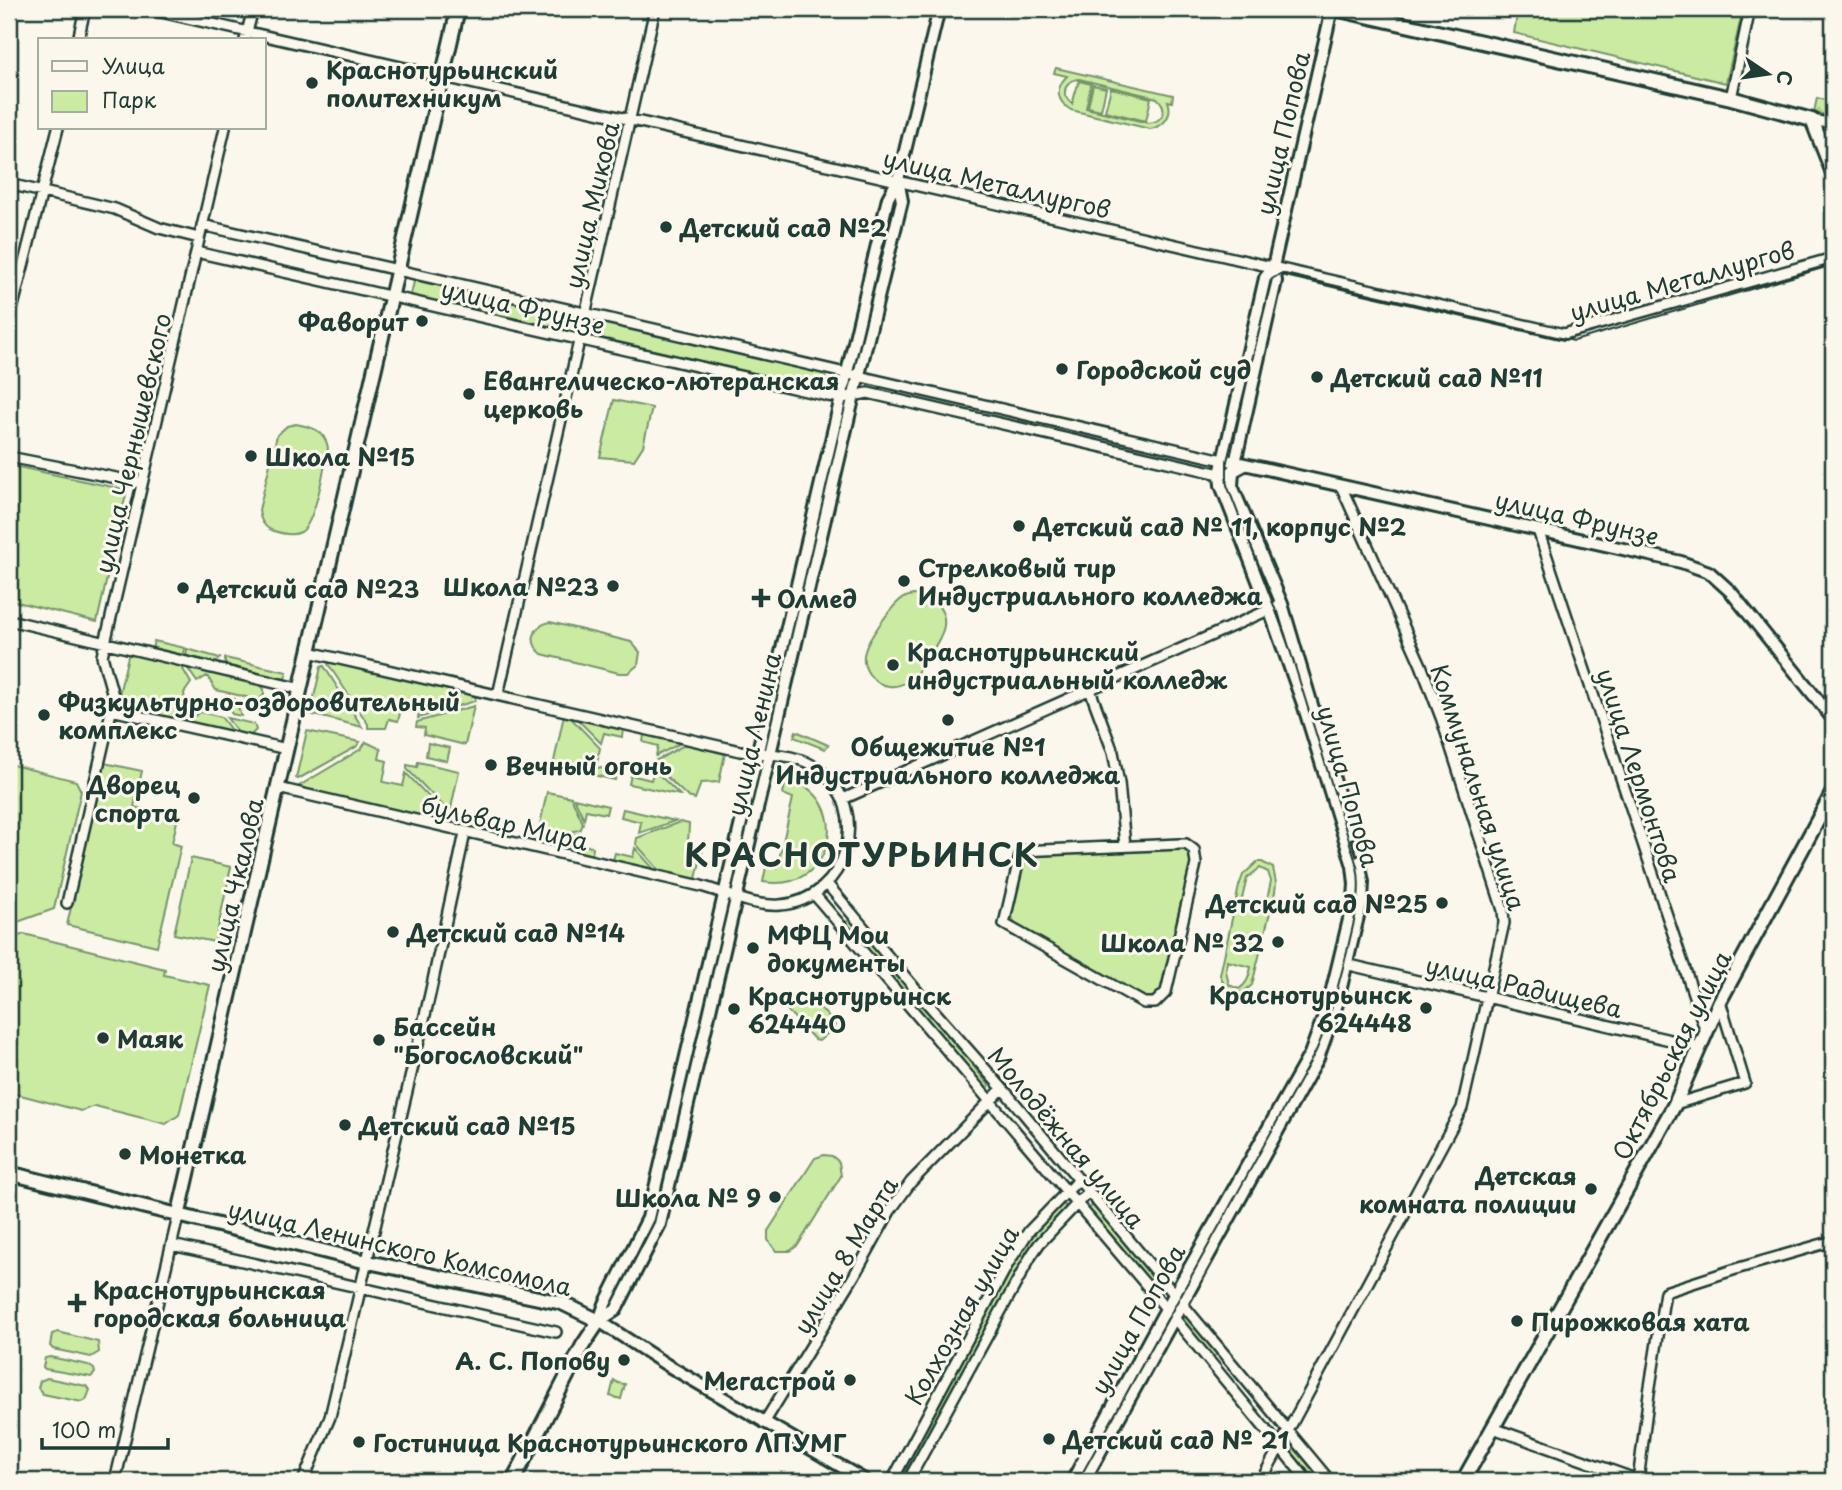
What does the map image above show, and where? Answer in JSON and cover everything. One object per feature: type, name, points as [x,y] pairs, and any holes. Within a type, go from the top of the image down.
[{"type":"main road","points":[[398,269],[458,9]]},
{"type":"main road","points":[[1334,9],[1731,98],[1812,120],[1833,173]]},
{"type":"main road","name":"улица Чкалова","points":[[178,1217],[286,749],[301,689],[315,653],[398,269]]},
{"type":"main road","name":"Октябрьская улица","points":[[1463,1481],[1675,1104],[1720,1001],[1833,792]]},
{"type":"main road","name":"улица Ленинского Комсомола","points":[[9,1173],[178,1217],[562,1303],[599,1321]]},
{"type":"main road","name":"улица Ленина","points":[[513,1481],[583,1345],[599,1321]]},
{"type":"street","points":[[78,38],[85,9]]},
{"type":"street","name":"улица Металлургов","points":[[148,9],[246,36]]},
{"type":"street","points":[[246,36],[253,9]]},
{"type":"street","name":"улица Микова","points":[[498,695],[655,9]]},
{"type":"street","name":"улица Ленина","points":[[599,1321],[648,1218],[842,398],[853,374],[902,201],[898,180],[939,9]]},
{"type":"street","name":"улица Попова","points":[[1334,9],[1273,267],[1265,278],[1220,474],[1221,485],[1303,704],[1355,875],[1354,899],[1343,963]]},
{"type":"street","points":[[1731,98],[1750,9]]},
{"type":"street","name":"улица Металлургов","points":[[266,40],[631,118],[1564,334],[1833,257]]},
{"type":"street","points":[[1812,120],[1833,124]]},
{"type":"street","points":[[9,322],[58,130]]},
{"type":"street","points":[[202,225],[225,130]]},
{"type":"street","points":[[9,184],[115,209],[159,228],[199,238]]},
{"type":"street","name":"улица Фрунзе","points":[[202,225],[1223,460],[1238,466],[1341,486],[1681,562],[1709,572],[1731,592],[1833,719]]},
{"type":"street","name":"улица Чернышевского","points":[[67,903],[114,699],[102,656],[202,225]]},
{"type":"street","name":"улица Фрунзе","points":[[196,252],[580,341],[842,398],[868,393],[1220,474],[1238,466]]},
{"type":"street","name":"улица Попова","points":[[1072,1481],[1178,1297],[1310,1054],[1343,963],[1362,900],[1362,873],[1282,604],[1233,486],[1276,281],[1273,267]]},
{"type":"street","name":"улица Ленина","points":[[599,1321],[617,1310],[660,1224],[854,395],[853,374]]},
{"type":"street","points":[[9,457],[142,484]]},
{"type":"street","name":"Коммунальная улица","points":[[1261,1481],[1462,1108],[1504,923],[1503,910],[1442,720],[1421,665],[1341,486]]},
{"type":"street","name":"улица Лермонтова","points":[[1538,530],[1706,1032]]},
{"type":"street","points":[[843,799],[1282,604]]},
{"type":"street","points":[[9,620],[301,689]]},
{"type":"street","points":[[315,653],[758,754],[786,755],[809,763],[825,775],[843,799],[849,827],[848,847],[841,865],[827,884],[814,894]]},
{"type":"street","points":[[1090,690],[1113,752],[1125,846]]},
{"type":"street","points":[[111,710],[286,749]]},
{"type":"street","points":[[763,731],[775,734]]},
{"type":"street","name":"бульвар Мира","points":[[278,788],[725,893],[752,902],[777,905],[796,902],[814,894]]},
{"type":"street","points":[[303,1481],[330,1417],[465,833]]},
{"type":"street","points":[[1186,844],[1194,850],[1196,856],[1166,992],[1155,1003],[1143,1003],[1004,925],[1021,851],[1125,846],[1186,844]]},
{"type":"street","name":"Молодёжная улица","points":[[827,884],[1089,1191],[1330,1481]]},
{"type":"street","name":"Молодёжная улица","points":[[814,894],[1308,1481]]},
{"type":"street","points":[[720,912],[732,915]]},
{"type":"street","name":"улица Радищева","points":[[1343,963],[1700,1047]]},
{"type":"street","points":[[1675,1104],[1745,1083],[1720,1001]]},
{"type":"street","name":"улица 8 Марта","points":[[764,1423],[904,1192],[934,1156],[1003,1089]]},
{"type":"street","name":"Колхозная улица","points":[[892,1481],[1009,1262],[1029,1231],[1079,1180]]},
{"type":"street","name":"Колхозная улица","points":[[908,1481],[1031,1256],[1089,1191]]},
{"type":"street","name":"улица Чкалова","points":[[115,1481],[178,1217]]},
{"type":"street","points":[[1493,1428],[1639,1481],[1648,1393],[1665,1293],[1833,1241]]},
{"type":"street","name":"улица Ленинского Комсомола","points":[[172,1245],[556,1332]]},
{"type":"street","name":"улица Попова","points":[[1084,1481],[1169,1313]]},
{"type":"street","name":"улица Ленинского Комсомола","points":[[599,1321],[656,1359],[866,1481]]},
{"type":"green space","points":[[1518,9],[1743,9],[1726,83],[1514,33]]},
{"type":"green space","points":[[1056,68],[1173,95],[1172,102],[1168,101],[1166,119],[1150,129],[1071,110],[1062,103],[1059,94],[1060,85],[1067,76],[1054,73]],"holes":[[[1079,79],[1157,98],[1163,106],[1163,114],[1161,118],[1148,123],[1086,108],[1091,84],[1079,81],[1072,104],[1065,92],[1069,82]]]},
{"type":"green space","points":[[1093,85],[1106,88],[1101,110],[1088,107]]},
{"type":"green space","points":[[1111,88],[1151,98],[1146,121],[1105,111]]},
{"type":"green space","points":[[1817,98],[1833,102],[1833,117],[1814,112]]},
{"type":"green space","points":[[415,278],[572,314],[567,336],[480,315],[479,309],[450,303],[446,307],[410,298]]},
{"type":"green space","points":[[598,320],[826,373],[823,390],[593,338]]},
{"type":"green space","points":[[614,400],[652,408],[643,446],[634,460],[600,457]]},
{"type":"green space","points":[[296,424],[321,433],[328,448],[311,518],[301,532],[288,534],[265,526],[259,510],[277,435],[287,426]]},
{"type":"green space","points":[[9,465],[127,490],[97,622],[9,600]]},
{"type":"green space","points":[[913,595],[927,598],[937,605],[944,616],[943,630],[929,656],[910,680],[898,686],[883,685],[866,669],[865,651],[890,610],[902,599]]},
{"type":"green space","points":[[550,622],[631,642],[640,652],[638,665],[628,673],[619,673],[542,654],[535,645],[534,635],[539,627]]},
{"type":"green space","points":[[154,641],[185,648],[183,657],[152,649]]},
{"type":"green space","points":[[187,649],[220,658],[215,663],[186,657]]},
{"type":"green space","points":[[129,652],[180,664],[191,683],[184,693],[186,710],[170,719],[116,707]]},
{"type":"green space","points":[[225,658],[287,672],[285,679],[229,667]]},
{"type":"green space","points":[[330,662],[476,695],[475,701],[418,718],[419,711],[402,706],[398,721],[389,719],[386,728],[368,728],[368,724],[328,664]]},
{"type":"green space","points":[[186,666],[259,683],[264,689],[264,695],[259,700],[216,690],[207,676],[197,682]]},
{"type":"green space","points":[[324,666],[362,727],[310,714],[321,667]]},
{"type":"green space","points":[[228,697],[235,699],[237,703],[244,701],[238,707],[241,716],[232,714],[227,705],[218,703]]},
{"type":"green space","points":[[474,706],[465,745],[424,735],[425,728],[416,727],[417,722]]},
{"type":"green space","points":[[201,712],[221,717],[234,734],[176,721],[188,714],[191,718]]},
{"type":"green space","points":[[564,715],[570,717],[600,748],[599,753],[576,771],[553,766]]},
{"type":"green space","points":[[227,718],[254,724],[256,730],[251,735],[240,735]]},
{"type":"green space","points":[[576,718],[623,729],[622,737],[604,733],[601,743]]},
{"type":"green space","points":[[307,731],[360,742],[356,747],[298,779],[296,778]]},
{"type":"green space","points":[[796,731],[828,745],[825,749],[794,737]]},
{"type":"green space","points":[[644,735],[681,743],[656,756],[658,746],[643,742]]},
{"type":"green space","points":[[366,742],[381,749],[379,759],[387,761],[383,782],[403,786],[406,773],[449,818],[448,822],[299,789],[299,786],[361,749]]},
{"type":"green space","points":[[428,743],[450,748],[447,761],[426,756]]},
{"type":"green space","points":[[686,744],[725,754],[719,782],[701,783],[695,799],[688,797],[654,765],[655,761]]},
{"type":"green space","points":[[598,758],[596,767],[617,772],[615,780],[580,772]]},
{"type":"green space","points":[[418,762],[459,771],[450,813],[407,769],[407,765],[417,767]]},
{"type":"green space","points":[[104,763],[142,771],[134,807],[178,817],[172,843],[181,846],[157,946],[67,925]]},
{"type":"green space","points":[[9,764],[76,781],[81,791],[54,909],[9,925]]},
{"type":"green space","points":[[654,770],[680,795],[629,784],[631,775],[651,780]]},
{"type":"green space","points":[[786,779],[808,788],[822,803],[828,821],[828,841],[821,859],[807,873],[788,882],[763,882],[766,867],[777,868],[793,798],[783,794]]},
{"type":"green space","points":[[547,792],[571,797],[583,823],[581,829],[536,843]]},
{"type":"green space","points":[[574,798],[608,806],[606,814],[586,810],[584,819]]},
{"type":"green space","points":[[623,809],[675,821],[639,833],[641,822],[621,817]]},
{"type":"green space","points":[[680,822],[689,824],[688,843],[703,849],[696,879],[659,870],[636,844],[637,838]]},
{"type":"green space","points":[[580,833],[578,844],[593,847],[592,855],[542,844]]},
{"type":"green space","points":[[635,848],[654,869],[613,860],[615,853],[633,857]]},
{"type":"green space","points":[[1181,848],[1189,853],[1191,864],[1162,991],[1157,997],[1144,998],[1020,929],[1013,921],[1012,908],[1018,882],[1031,854]]},
{"type":"green space","points":[[191,858],[231,867],[215,942],[174,934]]},
{"type":"green space","points":[[1257,862],[1262,862],[1273,868],[1276,883],[1252,985],[1234,993],[1227,991],[1220,975],[1243,875]],"holes":[[[1260,868],[1268,872],[1271,881],[1264,913],[1240,907],[1247,878]],[[1227,961],[1251,967],[1247,980],[1239,989],[1229,985]]]},
{"type":"green space","points":[[850,919],[989,1085],[986,1090],[845,923]]},
{"type":"green space","name":"Маяк","points":[[24,934],[165,969],[164,975],[210,985],[179,1115],[166,1124],[95,1106],[81,1111],[9,1092],[9,940]]},
{"type":"green space","points":[[806,993],[835,1024],[819,1041],[787,1010],[794,999]]},
{"type":"green space","points":[[832,1156],[839,1162],[841,1176],[798,1245],[790,1251],[776,1251],[768,1240],[768,1231],[815,1158]]},
{"type":"green space","points":[[1060,1205],[1065,1205],[1066,1209],[1038,1240],[905,1478],[901,1478],[900,1473],[1019,1253],[1033,1233]]},
{"type":"green space","points":[[1093,1205],[1099,1207],[1164,1286],[1157,1295],[1087,1210]]},
{"type":"green space","points":[[1187,1314],[1219,1353],[1211,1358],[1181,1324]]},
{"type":"green space","points":[[58,1332],[98,1342],[99,1352],[91,1357],[53,1349],[50,1346],[52,1334]]},
{"type":"green space","points":[[45,1358],[88,1365],[95,1373],[91,1377],[45,1369]]},
{"type":"green space","points":[[47,1378],[86,1386],[90,1390],[86,1400],[82,1402],[43,1394],[38,1388],[40,1381]]},
{"type":"green space","points":[[614,1380],[625,1384],[621,1399],[610,1396]]},
{"type":"green space","points":[[1294,1448],[1322,1481],[1313,1481],[1290,1454]]},
{"type":"tram line","points":[[1078,1481],[1316,1051],[1337,990],[1357,909],[1357,866],[1285,634],[1227,485],[1227,461],[1272,279],[1285,274],[1574,341],[1833,265]]},
{"type":"place","name":"Краснотурьинский политехникум","points":[[312,83]]},
{"type":"place","name":"Детский сад №2","points":[[666,227]]},
{"type":"place","name":"Фаворит","points":[[422,321]]},
{"type":"place","name":"Городской суд","points":[[1062,369]]},
{"type":"place","name":"Детский сад №11","points":[[1317,377]]},
{"type":"place","name":"Евангелическо-лютеранская церковь","points":[[469,394]]},
{"type":"place","name":"Школа №15","points":[[251,456]]},
{"type":"place","name":"Детский сад № 11, корпус №2","points":[[1019,526]]},
{"type":"place","name":"Стрелковый тир Индустриального колледжа","points":[[904,581]]},
{"type":"place","name":"Школа №23","points":[[613,586]]},
{"type":"place","name":"Детский сад №23","points":[[183,588]]},
{"type":"place","name":"Олмед","points":[[761,598]]},
{"type":"place","name":"Краснотурьинский индустриальный колледж","points":[[893,665]]},
{"type":"place","name":"Физкультурно-оздоровительный комплекс","points":[[44,715]]},
{"type":"place","name":"Общежитие №1 Индустриального колледжа","points":[[948,720]]},
{"type":"place","name":"Вечный огонь","points":[[491,765]]},
{"type":"place","name":"Дворец спорта","points":[[194,798]]},
{"type":"place","name":"Детский сад №25","points":[[1442,903]]},
{"type":"place","name":"Детский сад №14","points":[[393,932]]},
{"type":"place","name":"Школа № 32","points":[[1278,942]]},
{"type":"place","name":"МФЦ Мои документы","points":[[753,948]]},
{"type":"place","name":"Краснотурьинск 624448","points":[[1426,1008]]},
{"type":"place","name":"Краснотурьинск 624440","points":[[734,1009]]},
{"type":"place","name":"Маяк","points":[[103,1038]]},
{"type":"place","name":"Бассейн \"Богословский\"","points":[[379,1040]]},
{"type":"place","name":"Детский сад №15","points":[[345,1125]]},
{"type":"place","name":"Монетка","points":[[125,1154]]},
{"type":"place","name":"Детская комната полиции","points":[[1591,1189]]},
{"type":"place","name":"Школа № 9","points":[[775,1197]]},
{"type":"place","name":"Краснотурьинская городская больница","points":[[77,1303]]},
{"type":"place","name":"Пирожковая хата","points":[[1517,1321]]},
{"type":"place","name":"А. С. Попову","points":[[624,1360]]},
{"type":"place","name":"Мегастрой","points":[[850,1380]]},
{"type":"place","name":"Детский сад № 21","points":[[1049,1439]]},
{"type":"place","name":"Гостиница Краснотурьинского ЛПУМГ","points":[[359,1442]]},
{"type":"district","name":"КРАСНОТУРЬИНСК","points":[[862,854]]}]
